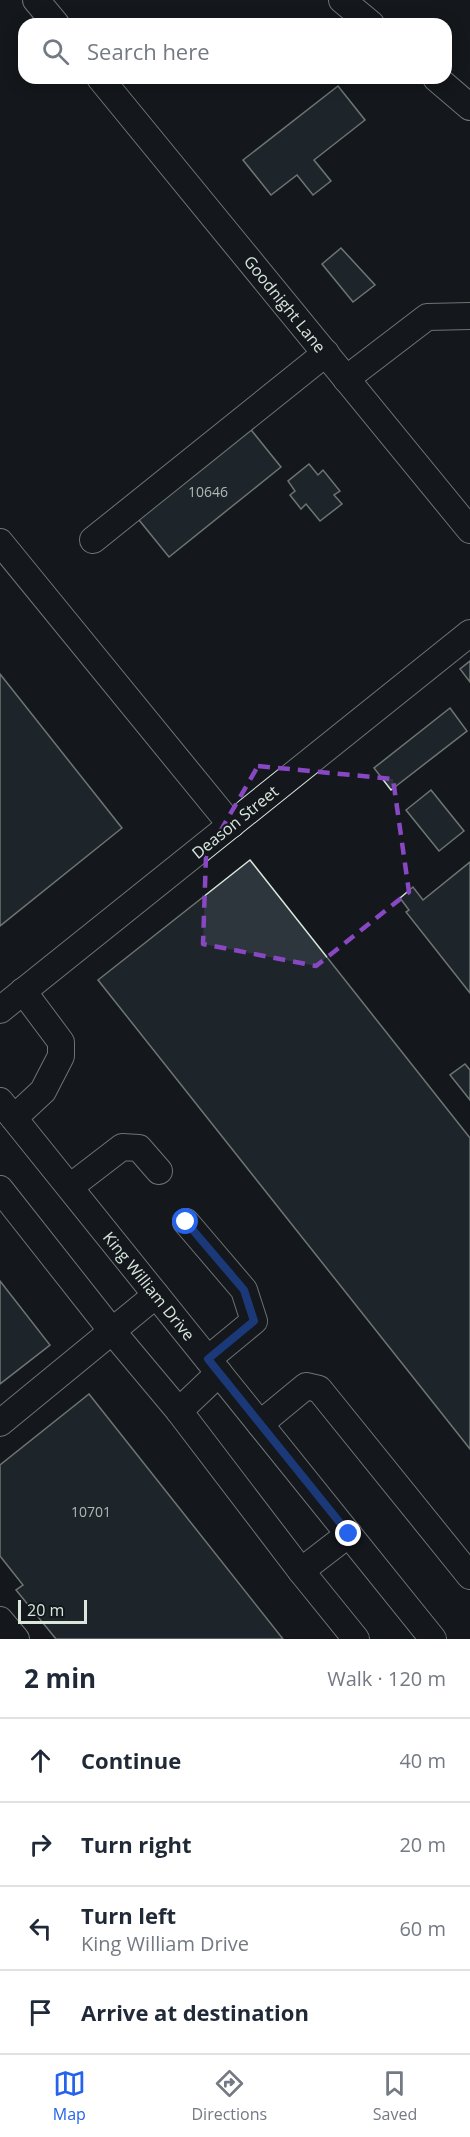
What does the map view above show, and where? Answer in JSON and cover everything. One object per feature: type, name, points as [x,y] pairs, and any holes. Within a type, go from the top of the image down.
[{"type":"street","points":[[36,0],[51,18]]},
{"type":"street","points":[[342,0],[364,18]]},
{"type":"street","name":"Goodnight Lane","points":[[105,84],[470,530]]},
{"type":"street","points":[[443,84],[470,107]]},
{"type":"street","points":[[346,379],[427,317],[470,316]]},
{"type":"street","points":[[93,540],[326,353]]},
{"type":"street","points":[[0,542],[231,825]]},
{"type":"street","name":"Deason Street","points":[[9,997],[231,825],[470,633]]},
{"type":"street","points":[[7,1110],[43,1091],[61,1056],[61,1042],[9,997]]},
{"type":"street","name":"King William Drive","points":[[7,1110],[349,1534],[429,1638]]},
{"type":"street","points":[[70,1187],[122,1147],[139,1148],[159,1170]]},
{"type":"street","points":[[0,1189],[112,1331],[179,1411],[356,1639]]},
{"type":"street","points":[[179,1411],[213,1366],[254,1321],[244,1290],[186,1222]]},
{"type":"street","points":[[0,1423],[156,1295]]},
{"type":"street","points":[[260,1424],[306,1386],[319,1389],[470,1576]]},
{"type":"street","points":[[301,1571],[349,1534]]},
{"type":"street","points":[[0,1620],[16,1639]]},
{"type":"highlighted area","points":[[258,766],[393,779],[409,892],[316,966],[203,944],[206,856]]},
{"type":"building","points":[[338,86],[365,120],[314,160],[331,181],[313,195],[297,175],[271,195],[243,160]]},
{"type":"building","points":[[341,248],[375,285],[353,302],[322,264]]},
{"type":"building","points":[[248,426],[281,467],[169,557],[135,515]]},
{"type":"building","points":[[309,464],[318,475],[323,470],[340,491],[334,495],[342,504],[320,521],[306,504],[301,509],[290,495],[295,491],[288,481]]},
{"type":"building","points":[[470,661],[470,682],[460,669]]},
{"type":"building","points":[[0,674],[122,828],[0,926]]},
{"type":"building","points":[[450,708],[467,731],[391,790],[374,768]]},
{"type":"building","points":[[431,790],[464,831],[439,851],[406,810]]},
{"type":"building","points":[[250,860],[470,1138],[470,1449],[98,980]]},
{"type":"building","points":[[470,862],[470,993],[406,912],[409,910],[400,898],[413,887],[423,900]]},
{"type":"building","points":[[465,1064],[470,1070],[470,1100],[450,1075]]},
{"type":"building","points":[[0,1281],[50,1345],[0,1384]]},
{"type":"building","points":[[89,1394],[283,1639],[56,1639],[16,1590],[23,1585],[0,1556],[0,1465]]},
{"type":"route","points":[[186,1222],[244,1290],[254,1321],[208,1359],[349,1534]]}]
